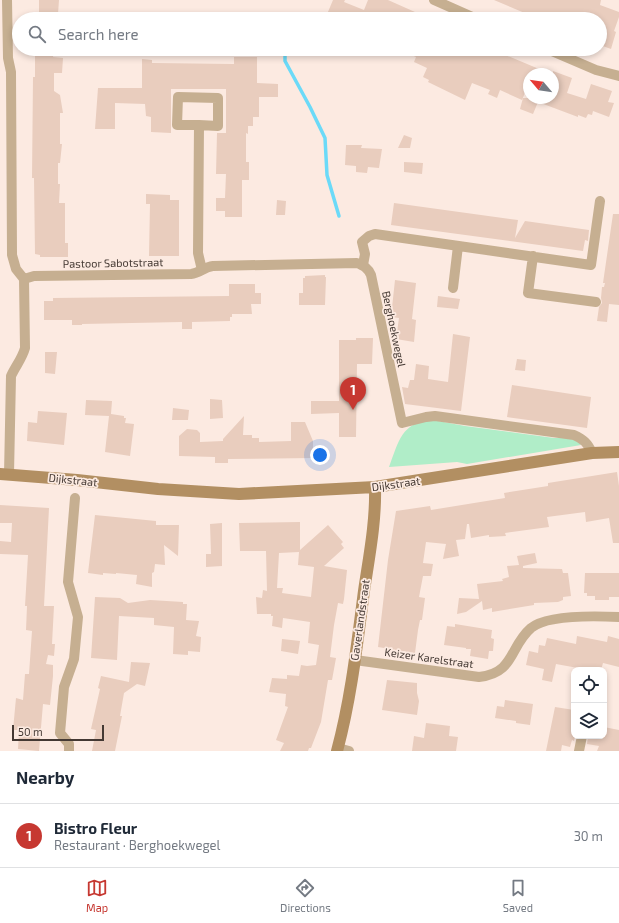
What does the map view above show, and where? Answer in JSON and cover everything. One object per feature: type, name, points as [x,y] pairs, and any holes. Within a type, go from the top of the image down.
[{"type":"main road","name":"Dijkstraat","points":[[4,474],[158,489],[240,494],[375,487],[592,453],[619,452]]},
{"type":"main road","name":"Gaverlandstraat","points":[[341,750],[348,711],[374,517],[375,487]]},
{"type":"street","points":[[4,474],[11,376],[14,368],[23,357],[25,348],[24,279],[16,269],[12,256],[11,72],[8,58],[7,0]]},
{"type":"street","points":[[434,0],[461,12]]},
{"type":"street","points":[[563,56],[596,70],[619,76]]},
{"type":"street","points":[[178,97],[218,98],[218,126],[199,125],[177,125],[178,97]]},
{"type":"street","points":[[199,125],[198,253],[202,270]]},
{"type":"street","points":[[453,288],[458,246],[591,265],[600,201]]},
{"type":"street","name":"Berghoekwegel","points":[[458,246],[375,234],[369,236],[362,242],[365,254],[363,265],[368,269],[371,275],[402,423],[435,416],[574,435],[582,438],[588,444],[592,453]]},
{"type":"street","points":[[532,256],[528,293],[596,302]]},
{"type":"street","name":"Pastoor Sabotstraat","points":[[24,279],[34,276],[191,274],[199,272],[207,267],[220,266],[357,263],[363,265]]},
{"type":"street","points":[[68,751],[69,744],[60,733],[64,686],[74,660],[78,617],[68,582],[75,498]]},
{"type":"street","name":"Keizer Karelstraat","points":[[355,660],[479,677],[488,676],[496,673],[504,666],[522,638],[532,628],[542,622],[588,616],[619,617]]},
{"type":"street","points":[[579,751],[581,739]]},
{"type":"green space","points":[[433,420],[465,426],[577,440],[581,445],[467,464],[457,462],[389,467],[403,434],[414,425]]},
{"type":"building","points":[[39,0],[59,0],[58,12],[39,12]]},
{"type":"building","points":[[333,0],[345,0],[344,2],[364,10],[368,0],[388,0],[415,12],[339,12],[328,12]]},
{"type":"building","points":[[494,0],[601,0],[600,5],[619,12],[619,17],[614,31],[616,32],[611,49],[607,48],[607,12],[522,12]]},
{"type":"building","points":[[35,56],[53,56],[63,58],[62,73],[54,73],[54,91],[60,95],[63,113],[60,113],[60,144],[62,144],[60,163],[58,163],[58,184],[60,184],[59,203],[65,203],[65,243],[68,243],[68,257],[40,257],[40,255],[35,254],[34,178],[32,178],[33,77],[35,77]]},
{"type":"building","points":[[414,56],[508,56],[537,68],[523,68],[522,100],[500,90],[497,98],[488,94],[490,90],[472,83],[465,100],[428,82],[429,80],[423,77],[427,68],[414,62],[416,57]]},
{"type":"building","points":[[234,57],[257,57],[257,83],[278,84],[278,97],[259,97],[259,117],[253,117],[253,126],[248,126],[248,134],[246,133],[246,162],[249,162],[249,180],[242,180],[242,217],[225,217],[225,211],[216,211],[216,198],[225,198],[226,174],[216,174],[217,133],[226,133],[226,89],[171,89],[171,133],[151,132],[151,117],[146,116],[145,104],[115,103],[115,129],[95,129],[98,88],[142,88],[142,59],[152,60],[152,63],[234,64]]},
{"type":"building","points":[[559,73],[572,78],[567,93],[586,99],[591,84],[612,91],[608,102],[614,103],[609,117],[593,111],[592,115],[588,114],[586,118],[578,115],[578,117],[543,104],[559,104]]},
{"type":"building","points":[[523,98],[523,104],[537,104],[533,114],[520,109]]},
{"type":"building","points":[[404,135],[412,138],[410,148],[398,148]]},
{"type":"building","points":[[346,145],[362,145],[361,148],[382,149],[379,168],[368,167],[367,173],[356,172],[356,166],[345,165]]},
{"type":"building","points":[[404,162],[423,163],[422,174],[404,172]]},
{"type":"building","points":[[146,194],[170,195],[170,200],[179,200],[179,256],[149,256],[150,204],[146,204]]},
{"type":"building","points":[[277,200],[286,201],[285,215],[276,215]]},
{"type":"building","points":[[394,203],[518,220],[515,238],[525,221],[589,230],[588,241],[585,240],[583,251],[391,225]]},
{"type":"building","points":[[613,214],[619,214],[619,305],[609,304],[607,322],[597,321],[599,307],[602,303],[602,287],[604,287],[605,283],[603,283]]},
{"type":"building","points":[[325,275],[325,305],[299,305],[299,293],[303,293],[303,278],[305,278],[305,276]]},
{"type":"building","points":[[395,280],[416,283],[412,319],[416,320],[414,342],[396,339],[399,318],[391,317]]},
{"type":"building","points":[[229,284],[255,284],[255,293],[261,293],[261,304],[251,304],[252,314],[232,314],[230,321],[192,322],[192,329],[182,329],[182,322],[72,325],[72,320],[44,320],[44,301],[53,301],[53,298],[229,296]]},
{"type":"building","points":[[438,296],[460,299],[458,309],[437,307]]},
{"type":"building","points":[[453,334],[470,337],[461,411],[405,404],[402,387],[408,388],[410,380],[414,380],[416,364],[429,366],[428,379],[448,382]]},
{"type":"building","points":[[356,338],[373,338],[372,364],[357,364],[356,437],[339,437],[339,413],[311,414],[311,401],[339,401],[339,340],[356,340]]},
{"type":"building","points":[[45,352],[57,352],[55,374],[45,373]]},
{"type":"building","points":[[517,359],[526,360],[525,371],[515,370]]},
{"type":"building","points":[[512,385],[591,397],[587,428],[507,417]]},
{"type":"building","points":[[210,399],[222,400],[223,418],[210,419]]},
{"type":"building","points":[[86,400],[112,401],[111,414],[124,416],[124,418],[126,418],[125,423],[134,424],[130,456],[105,452],[109,416],[85,415]]},
{"type":"building","points":[[173,408],[189,410],[188,420],[172,420]]},
{"type":"building","points":[[38,411],[67,413],[64,445],[27,441],[28,422],[37,423]]},
{"type":"building","points":[[244,416],[243,435],[252,435],[252,438],[259,438],[259,442],[291,441],[291,422],[305,422],[313,441],[313,458],[228,459],[228,463],[215,463],[215,457],[179,456],[179,436],[187,429],[197,430],[200,433],[200,442],[223,441],[223,439]]},
{"type":"building","points":[[617,472],[619,486],[619,543],[613,543],[609,518],[586,522],[585,512],[547,517],[549,527],[505,533],[506,536],[489,537],[489,535],[471,538],[469,524],[467,524],[465,539],[456,540],[459,556],[443,559],[446,544],[426,542],[423,563],[433,564],[431,576],[423,576],[419,597],[425,598],[415,653],[378,647],[388,560],[396,511],[430,506],[431,510],[505,498],[504,493],[548,486],[548,483]]},
{"type":"building","points":[[0,505],[49,508],[44,606],[54,606],[52,644],[55,644],[54,656],[48,655],[46,664],[53,665],[53,676],[50,705],[43,704],[39,751],[18,749],[19,730],[13,730],[16,698],[23,700],[25,674],[29,674],[32,631],[26,630],[27,606],[25,606],[28,555],[0,554],[0,541],[11,542],[12,523],[0,523]]},
{"type":"building","points":[[95,515],[156,521],[156,525],[179,525],[178,556],[164,545],[165,565],[155,564],[154,572],[152,573],[152,587],[136,584],[137,575],[103,573],[103,575],[88,573]]},
{"type":"building","points":[[300,522],[300,550],[328,525],[343,542],[341,544],[344,548],[324,566],[347,570],[343,604],[338,603],[334,625],[330,657],[336,658],[332,680],[328,680],[321,722],[311,748],[309,748],[308,751],[280,751],[284,743],[276,740],[288,707],[285,706],[286,694],[269,692],[272,678],[287,679],[287,675],[299,676],[301,665],[316,665],[319,645],[308,643],[310,622],[283,618],[282,628],[272,626],[273,616],[271,616],[271,614],[257,614],[256,597],[262,598],[263,590],[267,591],[266,551],[240,551],[239,523]],"holes":[[[299,552],[298,565],[314,567],[311,597],[282,593],[283,588],[277,588],[279,553]]]},
{"type":"building","points":[[222,523],[222,566],[206,567],[206,554],[211,554],[210,524]]},
{"type":"building","points":[[535,553],[537,563],[523,566],[523,568],[562,569],[563,573],[568,573],[571,596],[563,597],[563,600],[558,602],[534,603],[534,605],[492,612],[492,608],[483,610],[482,601],[466,612],[457,614],[459,598],[479,599],[477,584],[503,581],[502,579],[509,577],[507,566],[519,565],[517,556]]},
{"type":"building","points":[[585,573],[619,573],[619,597],[609,597],[609,600],[595,600],[595,596],[587,596],[587,593],[584,593]]},
{"type":"building","points":[[95,597],[120,598],[128,603],[150,600],[183,602],[183,604],[187,604],[186,620],[199,621],[196,636],[201,637],[200,652],[188,651],[188,655],[173,654],[174,627],[154,625],[154,618],[119,616],[117,660],[91,658]]},
{"type":"building","points":[[455,624],[492,630],[491,638],[494,639],[493,651],[489,651],[488,659],[470,656],[471,649],[444,645],[447,626],[455,627]]},
{"type":"building","points":[[577,636],[607,642],[608,636],[619,639],[619,667],[603,663],[602,667],[572,667],[556,664],[552,682],[542,680],[544,669],[526,665],[529,651],[538,653],[539,645],[545,646],[547,638],[576,644]]},
{"type":"building","points":[[282,639],[300,641],[298,654],[281,651]]},
{"type":"building","points":[[131,662],[150,663],[145,686],[137,684],[124,693],[120,716],[122,716],[115,751],[92,751],[96,730],[91,729],[100,689],[98,688],[101,676],[129,682]]},
{"type":"building","points":[[387,680],[417,683],[419,701],[417,715],[382,710]]},
{"type":"building","points":[[505,700],[533,704],[530,725],[495,718],[497,706],[504,707]]},
{"type":"building","points":[[555,707],[571,710],[571,739],[574,739],[574,741],[572,740],[570,747],[562,745],[561,751],[546,751]]},
{"type":"building","points":[[426,723],[450,726],[449,736],[458,737],[456,751],[412,751],[414,736],[424,738]]},
{"type":"building","points":[[607,728],[619,730],[619,751],[597,751],[599,746],[587,744],[588,739],[607,739]]},
{"type":"waterway","points":[[285,56],[285,61],[325,138],[327,175],[339,216]]},
{"type":"place","name":"Bistro Fleur","points":[[353,410]]}]
